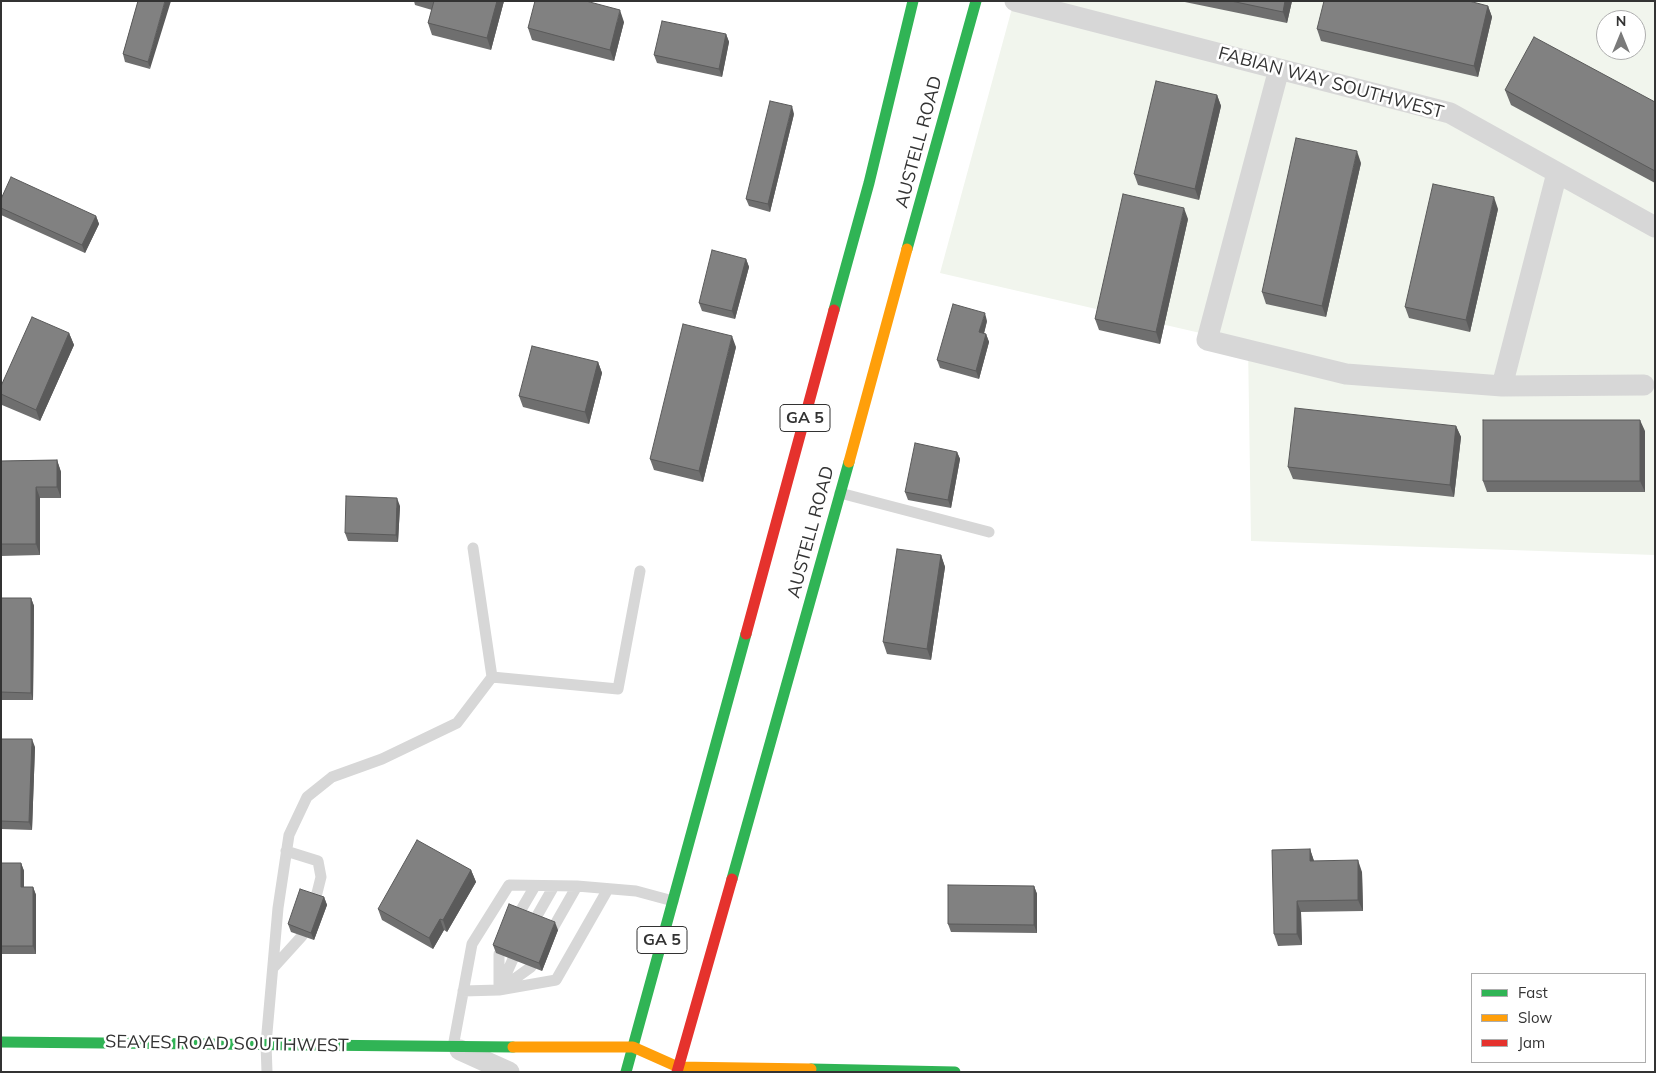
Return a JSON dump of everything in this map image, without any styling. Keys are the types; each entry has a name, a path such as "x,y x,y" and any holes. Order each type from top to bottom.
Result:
{"main road":[{"name":"AUSTELL ROAD","path":"626,1072 866,192 913,1"},
{"name":"AUSTELL ROAD","path":"677,1070 840,494 976,1"},
{"name":"SEAYES ROAD SOUTHWEST","path":"1,1042 633,1046 677,1070 955,1072"}],"street":[{"name":"FABIAN WAY SOUTHWEST","path":"1015,1 1450,113 1655,227"},
{"path":"1278,69 1207,340 1346,374 1502,386 1644,385"},
{"path":"1502,386 1557,173"},
{"name":"SEAYES ROAD SOUTHWEST","path":"453,1046 509,1072"}],"lane":[{"path":"840,494 988,532"},
{"path":"267,1072 266,1044 278,908 288,835 308,797 332,777 382,759 457,724 492,677 473,548"},
{"path":"492,677 618,689 640,571"},
{"path":"286,852 318,860 321,877 315,901"},
{"path":"453,1046 472,944 509,886 577,886 636,891 673,901"},
{"path":"518,914 535,886"},
{"path":"534,921 554,886"},
{"path":"553,928 577,886"},
{"path":"463,991 499,990 556,980 608,889"},
{"path":"273,968 302,936"},
{"path":"499,954 499,990"},
{"path":"499,990 513,959"},
{"path":"499,990 531,967"}],"shaded area":[{"path":"1014,1 1655,1 1655,555 1251,541 1248,344 940,273"}],"building":[{"path":"138,1 165,1 148,62 123,54"},
{"path":"434,1 497,1 487,38 428,23"},
{"path":"535,1 586,1 620,10 610,50 528,28"},
{"path":"1231,1 1285,1 1283,12"},
{"path":"1324,1 1469,1 1488,6 1474,66 1317,29"},
{"path":"662,21 726,34 719,69 654,55"},
{"path":"1534,37 1655,102 1655,171 1505,90"},
{"path":"1156,81 1217,95 1195,189 1134,174"},
{"path":"770,101 792,106 768,204 746,199"},
{"path":"1296,138 1357,151 1322,306 1262,292"},
{"path":"11,177 96,216 82,245 1,208 1,199"},
{"path":"1433,184 1494,197 1466,320 1405,307"},
{"path":"1123,194 1184,208 1156,332 1095,319"},
{"path":"712,250 746,259 732,311 699,303"},
{"path":"953,304 985,313 979,332 986,334 976,371 937,360"},
{"path":"32,317 69,333 36,410 1,394 1,386"},
{"path":"683,324 732,336 699,471 650,459"},
{"path":"532,346 598,362 585,412 519,396"},
{"path":"1295,408 1456,426 1450,485 1288,467"},
{"path":"1483,420 1640,420 1640,481 1483,481"},
{"path":"915,443 957,452 948,500 905,492"},
{"path":"57,460 57,487 36,487 36,544 1,544 1,461"},
{"path":"346,496 397,498 396,535 345,533"},
{"path":"897,549 941,555 927,649 883,642"},
{"path":"1,598 31,598 31,693 1,692"},
{"path":"1,739 32,739 29,822 1,821"},
{"path":"417,840 471,870 443,920 440,919 429,938 378,909"},
{"path":"1310,849 1310,861 1358,860 1358,900 1297,901 1297,934 1274,934 1272,850"},
{"path":"1,863 21,863 21,887 33,887 33,946 1,946"},
{"path":"948,885 1034,886 1034,925 948,924"},
{"path":"300,889 324,897 311,933 288,924"},
{"path":"509,904 555,922 539,963 493,945"}],"traffic: fast":[{"path":"834,310 869,183 913,1"},
{"path":"907,249 976,1"},
{"path":"732,879 849,462"},
{"path":"626,1072 746,634"},
{"path":"1,1042 513,1047"},
{"path":"811,1069 955,1072"}],"traffic: slow":[{"path":"849,462 907,249"},
{"path":"513,1047 633,1047 678,1067 811,1069"}],"traffic: jam":[{"path":"746,634 834,310"},
{"path":"677,1072 732,879"}]}
